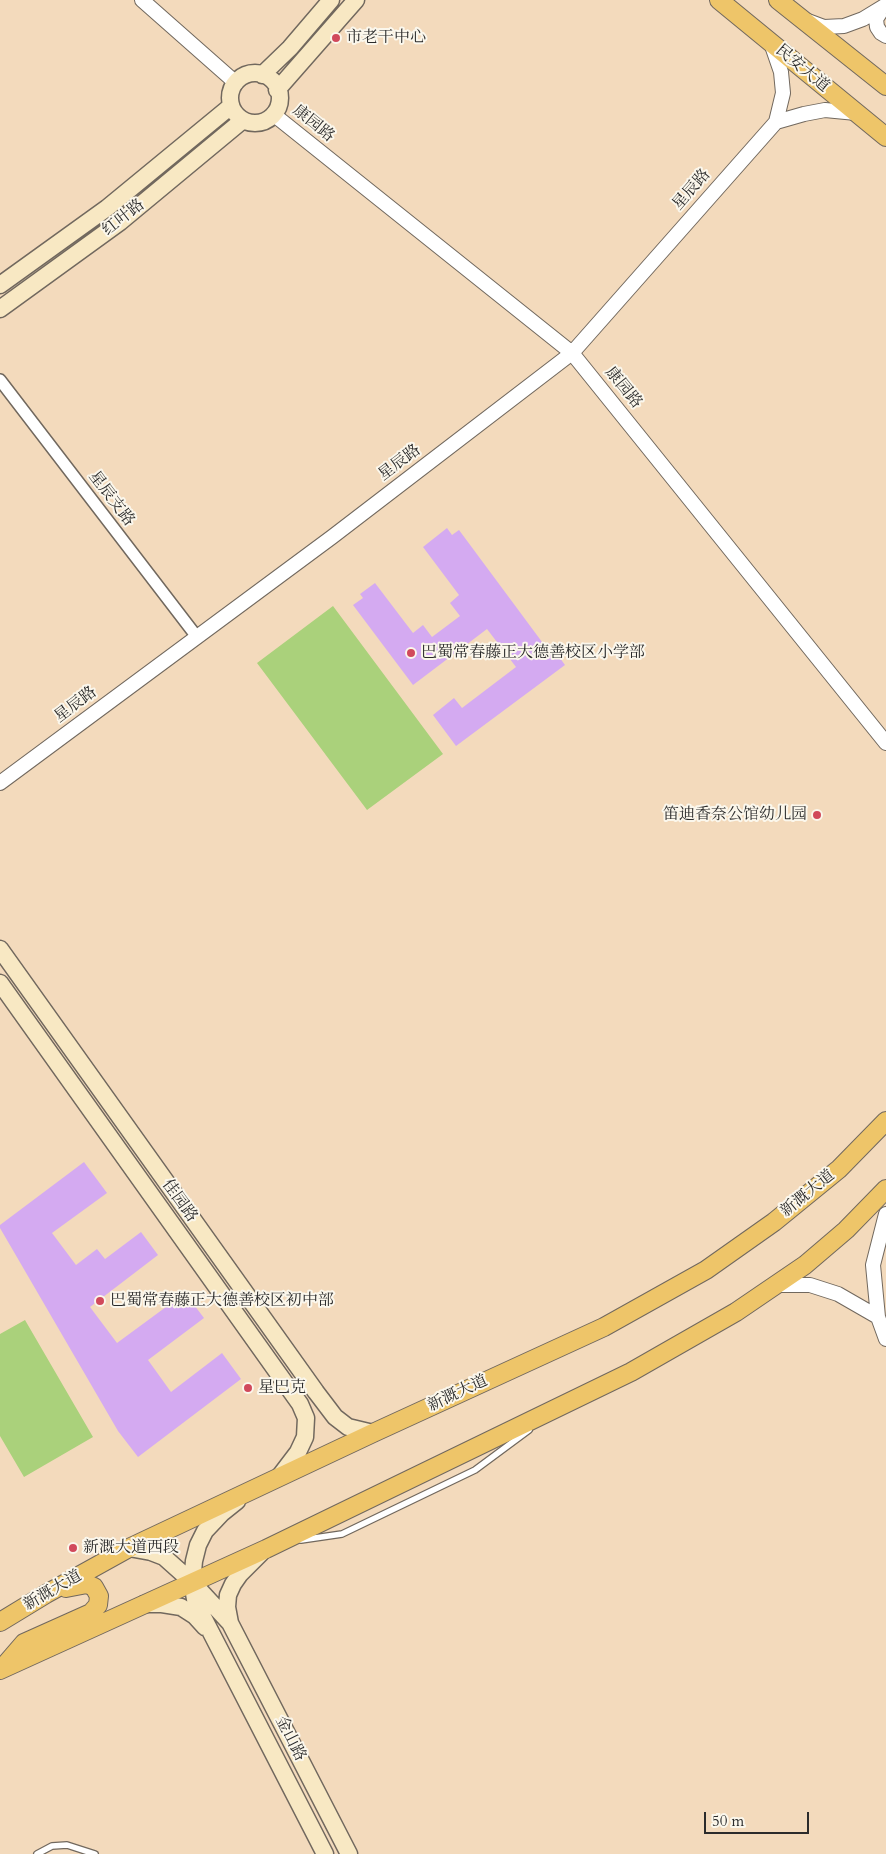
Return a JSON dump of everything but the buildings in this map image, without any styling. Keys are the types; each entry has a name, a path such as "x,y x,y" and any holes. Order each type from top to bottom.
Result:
{"main road":[{"path":"262,75 290,48 331,0"},
{"path":"278,90 356,0"},
{"name":"民安大道","path":"720,0 886,137"},
{"path":"778,0 886,86"},
{"path":"254,73 262,75 269,78 278,90 279,100 273,114 267,120 251,123 236,116 231,106 230,92 236,82 246,75 254,73"},
{"name":"红叶路","path":"0,285 107,208 231,106"},
{"name":"红叶路","path":"1,309 120,222 243,120"},
{"name":"佳园路","path":"0,950 335,1417 348,1427 373,1433"},
{"name":"佳园路","path":"0,983 300,1404 306,1418 305,1437 298,1452 279,1477"},
{"name":"新溉大道","path":"0,1622 129,1548 604,1327 706,1270 774,1222 839,1169 886,1120"},
{"path":"1,1670 272,1546 631,1372 736,1312 805,1265 846,1230 886,1188"},
{"path":"192,1582 198,1545 205,1531 222,1513 250,1491"},
{"path":"230,1624 227,1607 228,1595 232,1584 250,1563 272,1546"},
{"path":"129,1548 151,1552 164,1557 192,1582 230,1624"},
{"name":"金山路","path":"192,1582 195,1599 324,1854"},
{"path":"1,1670 24,1643 91,1613 98,1605 98,1596 94,1587 87,1584 78,1584 46,1594"},
{"path":"144,1604 181,1607 195,1616 212,1634"},
{"name":"金山路","path":"230,1624 350,1854"}],"street":[{"path":"142,0 236,82"},
{"path":"801,19 824,26 844,26 863,20 885,6"},
{"path":"885,6 876,19 877,27 886,36"},
{"path":"771,43 781,72 783,93 776,122 825,110 856,113"},
{"name":"康园路","path":"273,114 572,353 886,743"},
{"name":"星辰路","path":"0,783 332,537 572,353 776,122"},
{"name":"星辰支路","path":"0,380 197,637"},
{"path":"886,1214 873,1265 878,1317 886,1339"},
{"path":"776,1285 810,1285 838,1294 878,1317"}],"lane":[{"path":"37,1854 52,1846 66,1845 95,1854"}],"green space":[{"path":"333,606 443,754 367,810 257,663"},
{"path":"25,1320 93,1437 24,1477 0,1436 0,1334"}],"place":[{"name":"市老干中心","path":"336,38"},
{"name":"巴蜀常春藤正大德善校区小学部","path":"411,653"},
{"name":"笛迪香奈公馆幼儿园","path":"817,815"},
{"name":"巴蜀常春藤正大德善校区初中部","path":"100,1301"},
{"name":"星巴克","path":"248,1388"},
{"name":"新溉大道西段","path":"73,1548"}]}
